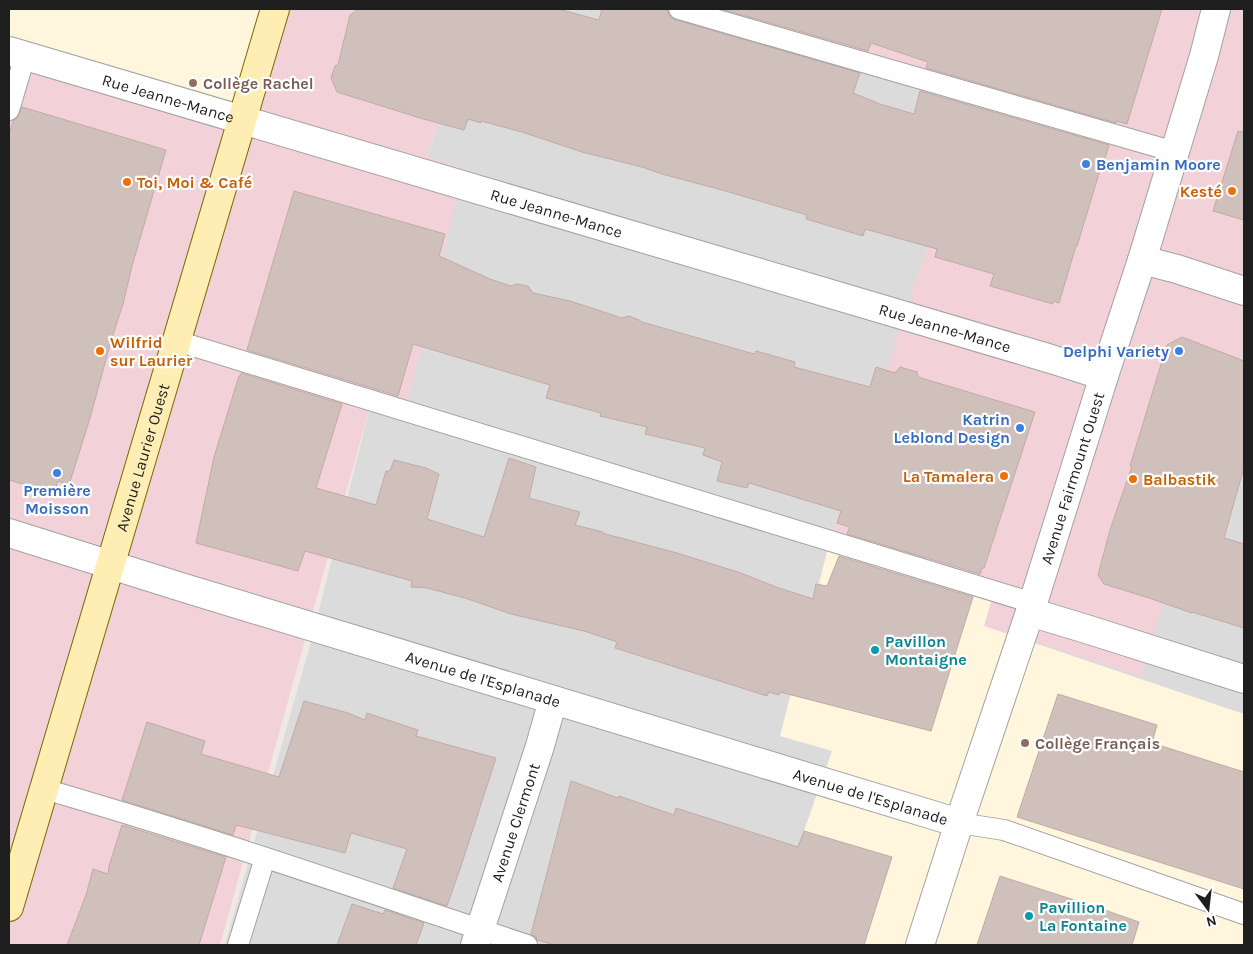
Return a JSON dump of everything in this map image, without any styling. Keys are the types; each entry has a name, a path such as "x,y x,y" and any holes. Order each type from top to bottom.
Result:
{"street":[{"name":"Avenue Laurier Ouest","path":"9,907 275,9"},
{"name":"Avenue Fairmount Ouest","path":"920,945 1031,608 1142,260 1204,56 1216,9"},
{"name":"Rue Jeanne-Mance","path":"17,54 1104,376"},
{"path":"1142,260 1177,269 1244,291"},
{"name":"Avenue de l'Esplanade","path":"9,533 959,823"},
{"path":"1031,608 1083,628 1244,679"},
{"name":"Avenue Clermont","path":"478,938 553,700"}],"lane":[{"path":"679,9 1175,152"},
{"path":"9,110 17,54"},
{"path":"177,342 1031,608"},
{"path":"44,789 265,858 478,938 527,945"},
{"path":"959,823 1004,830 1244,914"},
{"path":"238,945 265,858"}],"shaded area":[{"name":"Collège Rachel","path":"9,9 275,9 243,116 9,45"},
{"path":"275,9 477,9 427,156 464,170 405,411 372,399 220,945 9,945 9,120 25,56"},
{"path":"477,9 650,9 1121,143 1244,283 1244,945 225,945 311,642 372,399 464,170 427,157"},
{"path":"650,9 1244,9 1244,283 1154,248 1244,293 1244,343 1141,676 984,626 994,592 830,540 976,101"},
{"name":"Collège Français","path":"830,540 994,592 984,626 1244,714 1244,945 796,945 764,936 796,854 832,751 780,736"}],"building":[{"path":"359,9 558,9 599,20 602,9 667,9 670,17 676,20 860,73 853,93 880,104 914,114 920,91 1109,145 1059,303 1053,301 1053,304 990,286 994,274 935,257 937,249 865,229 863,236 806,219 807,215 642,167 582,152 522,132 481,121 481,123 468,119 464,130 337,92 331,78 335,66 338,65 350,15"},
{"path":"721,9 1162,9 1127,124 1116,121 1116,123 926,68 928,62 871,43 868,51"},
{"path":"22,107 166,150 90,418 69,485 58,481 54,493 9,480 9,135 13,121 17,118"},
{"path":"1238,131 1244,132 1244,220 1213,211"},
{"path":"294,191 445,234 439,256 490,279 511,286 517,284 528,286 533,293 570,301 622,318 629,316 642,322 754,354 756,351 795,362 794,367 870,387 876,367 895,373 900,367 917,372 918,377 1035,412 984,568 982,568 980,574 847,534 850,527 837,523 841,511 749,483 747,488 717,481 722,462 703,455 705,448 645,434 647,427 600,416 601,413 546,398 550,385 413,344 398,396 247,350"},
{"path":"1182,337 1244,361 1244,467 1224,538 1244,544 1244,628 1104,584 1098,575 1167,345"},
{"path":"241,373 342,404 316,488 376,505 386,471 390,471 394,460 426,468 439,474 427,519 484,537 509,458 536,467 529,498 580,512 575,525 677,553 741,573 813,599 816,584 827,586 839,556 973,597 931,731 780,692 779,695 769,692 767,696 615,648 617,642 584,631 511,614 465,598 427,588 411,587 412,581 305,551 298,571 196,543 214,457"},
{"path":"1058,694 1157,725 1152,743 1244,772 1244,889 1017,817"},
{"path":"304,701 348,713 365,720 367,713 418,730 416,736 496,758 447,906 393,888 407,849 351,833 345,853 236,825 233,835 122,800 147,722 205,741 201,754 279,777"},
{"path":"571,781 674,815 676,808 798,847 804,831 892,857 864,945 555,945 537,940 531,934"},
{"path":"122,825 226,857 199,945 67,945 86,895 93,869 108,874"},
{"name":"Pavillion La Fontaine","path":"1000,876 1139,922 1132,945 977,945"},
{"path":"352,904 383,914 385,910 424,923 416,945 337,945"}],"place":[{"name":"Collège Rachel","path":"193,83"},
{"name":"Benjamin Moore","path":"1086,164"},
{"name":"Toi, Moi & Café","path":"127,182"},
{"name":"Kesté","path":"1232,191"},
{"name":"Wilfrid sur Laurier","path":"100,351"},
{"name":"Delphi Variety","path":"1179,351"},
{"name":"Katrin Leblond Design","path":"1020,428"},
{"name":"Première Moisson","path":"57,473"},
{"name":"La Tamalera","path":"1004,476"},
{"name":"Balbastik","path":"1133,479"},
{"name":"Pavillon Montaigne","path":"875,650"},
{"name":"Collège Français","path":"1025,743"},
{"name":"Pavillion La Fontaine","path":"1029,916"}]}
